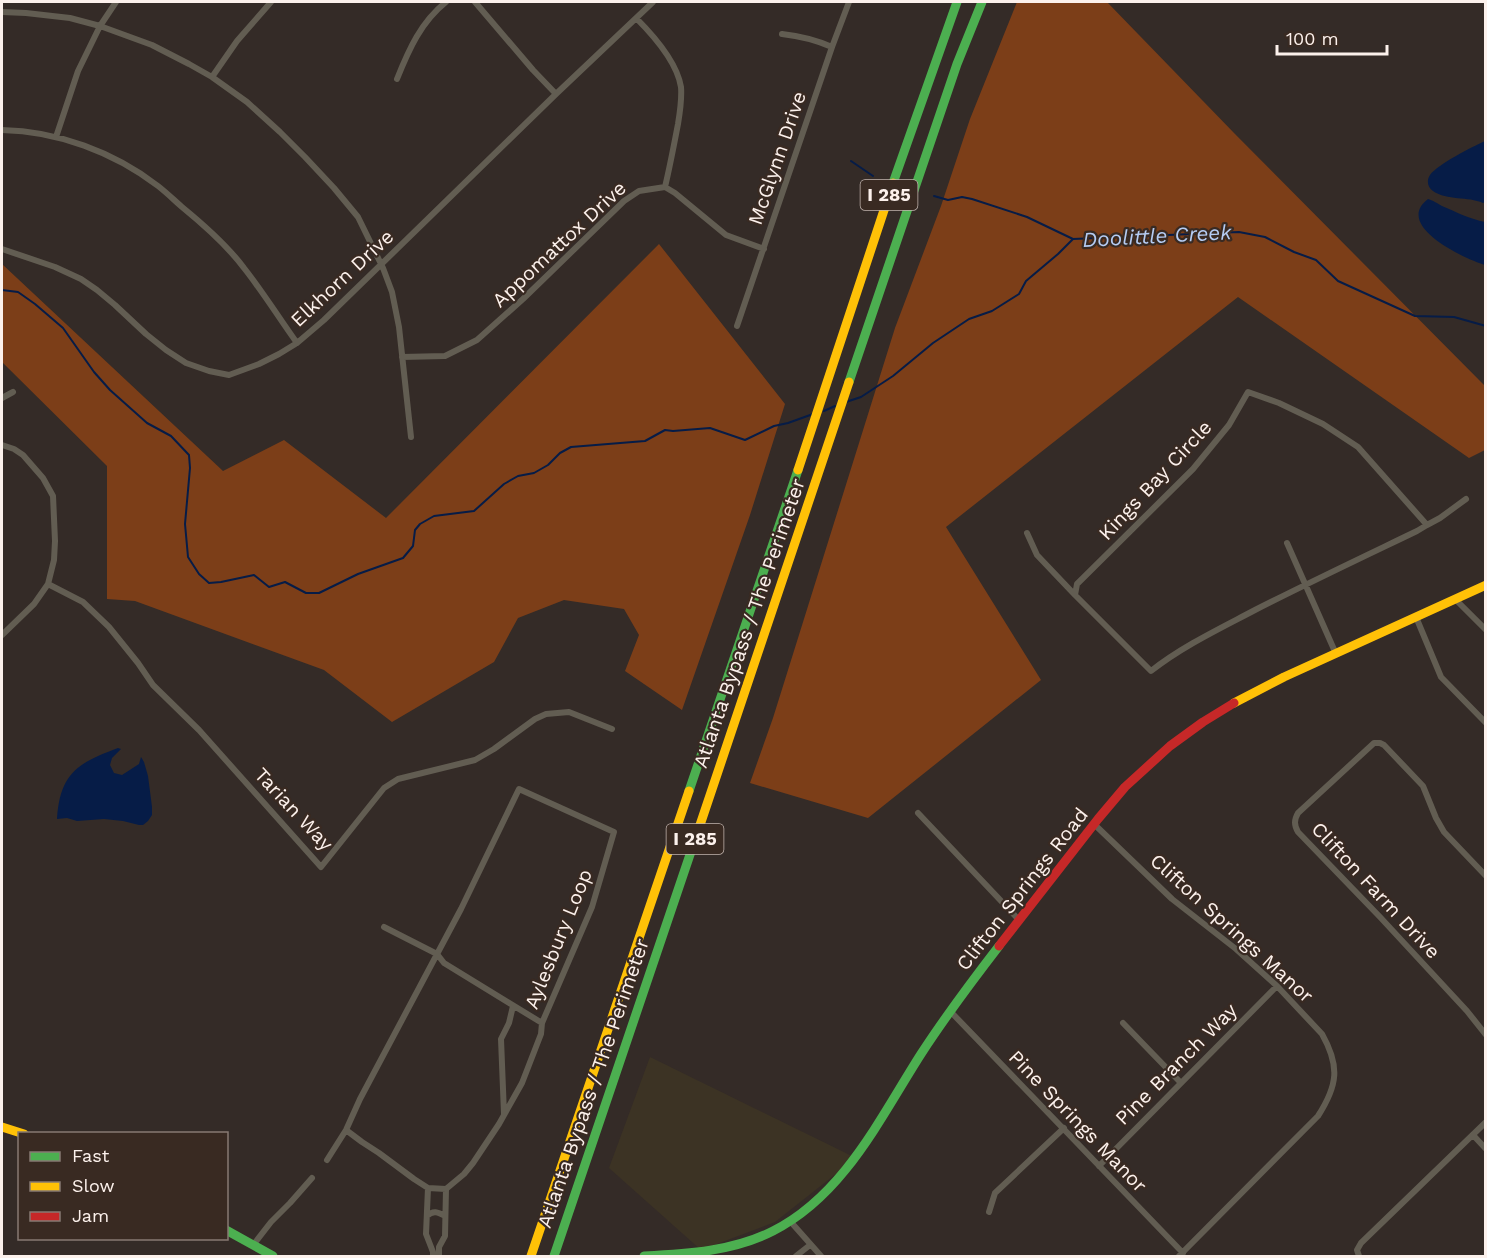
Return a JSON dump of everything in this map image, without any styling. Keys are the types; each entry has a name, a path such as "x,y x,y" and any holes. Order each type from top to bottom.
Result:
{"main road":[{"name":"Atlanta Bypass / The Perimeter","path":"531,1257 897,171 957,2"},
{"name":"Atlanta Bypass / The Perimeter","path":"554,1257 957,64 982,2"},
{"name":"Clifton Springs Road","path":"644,1257 682,1256 741,1243 767,1234 790,1221 819,1198 843,1174 862,1149 907,1075 950,1011 1019,920 1124,788 1165,751 1208,719 1257,691 1485,585"},
{"path":"2,1127 18,1132"},
{"path":"228,1231 273,1257"}],"street":[{"path":"56,137 78,71 100,26 116,2"},
{"path":"212,77 237,41 271,2"},
{"path":"397,79 420,29 446,2"},
{"path":"475,2 556,94"},
{"name":"Elkhorn Drive","path":"2,249 55,267 81,279 106,297 166,350 186,363 229,375 259,364 297,343 324,320 653,2"},
{"name":"McGlynn Drive","path":"737,326 849,2"},
{"path":"2,12 70,18 100,26 152,45 189,64 247,102 280,132 334,188 358,216 382,265 392,292 397,315 411,437"},
{"path":"636,18 650,32 669,59 681,87 680,113 665,187 726,235 764,249"},
{"path":"782,34 801,36 832,47"},
{"path":"2,130 17,130 56,137 92,149 160,187 203,224 243,266 297,343"},
{"name":"Appomattox Drive","path":"402,357 445,356 477,340 523,299 624,201 639,191 665,187"},
{"path":"2,398 13,392"},
{"name":"Kings Bay Circle","path":"1075,595 1077,585 1193,469 1229,425 1248,392 1279,403 1323,424 1358,447 1427,525"},
{"path":"2,445 23,455 43,478 53,496 55,541 54,560 48,584 34,604 2,635"},
{"path":"1027,533 1036,555 1151,671 1164,660 1199,639 1440,519 1466,499"},
{"path":"1287,543 1336,654"},
{"name":"Tarian Way","path":"48,584 83,602 109,627 153,685 199,730 321,867 384,788 398,780 476,760 535,719 546,714 569,712 612,729"},
{"path":"1455,599 1485,630"},
{"path":"1416,617 1441,677 1485,723"},
{"name":"Clifton Farm Drive","path":"1485,876 1444,832 1423,786 1380,743 1374,743 1296,817 1298,832 1467,1011 1485,1035"},
{"name":"Aylesbury Loop","path":"327,1160 346,1130 360,1099 461,909 519,789 614,832 592,907 542,1023 541,1034 522,1083 504,1116 473,1163 446,1189"},
{"path":"918,813 1019,920"},
{"name":"Clifton Springs Manor","path":"1094,824 1172,899 1236,949 1277,986 1322,1034 1334,1064 1333,1089 1318,1116 1181,1255"},
{"path":"384,927 437,954 444,963 542,1023"},
{"name":"Pine Branch Way","path":"1099,1166 1277,986"},
{"path":"504,1116 501,1039 509,1023 513,1006"},
{"name":"Pine Springs Manor","path":"950,1011 1064,1128 1181,1255"},
{"path":"1123,1023 1181,1083"},
{"path":"1359,1257 1357,1250 1361,1243 1485,1122"},
{"path":"989,1212 995,1193 1064,1128"},
{"path":"346,1130 428,1188 446,1189 445,1236 439,1247 439,1257"},
{"path":"1473,1135 1485,1149"},
{"path":"254,1244 312,1178"},
{"path":"428,1188 426,1234 434,1257"},
{"path":"426,1216 435,1212 445,1216"},
{"path":"790,1221 821,1257"},
{"path":"796,1257 810,1245"}],"shaded area":[{"path":"1017,2 1107,2 1485,386 1485,450 1469,458 1238,297 946,527 1041,680 868,818 750,783 773,718 895,328 941,206 970,119"},
{"path":"659,244 785,404 750,515 682,710 625,671 639,635 624,609 564,600 518,618 494,662 392,722 324,670 135,601 107,599 107,466 2,362 2,264 223,471 284,440 386,518"},
{"path":"650,1057 856,1158 775,1222 701,1250 609,1168"}],"water":[{"path":"1485,141 1485,202 1445,196 1431,190 1428,180 1434,171"},
{"path":"1428,199 1485,222 1485,265 1449,249 1425,230 1419,220 1420,209"},
{"path":"118,748 121,749 112,758 110,765 114,773 122,775 139,764 141,757 144,762 152,807 152,815 148,821 139,825 104,819 77,821 67,818 57,819 62,791 67,780 82,765"}],"waterway":[{"path":"851,161 873,176"},
{"path":"934,196 948,200 962,197 972,199 1027,217 1073,239"},
{"name":"Doolittle Creek","path":"846,402 861,397 893,376 933,343 969,319 992,311 1019,294 1026,281 1073,239 1239,232 1265,237 1316,260 1338,281 1415,316 1454,317 1486,326"},
{"name":"Doolittle Creek","path":"2,290 18,292 63,328 94,372 110,390 147,423 171,436 189,455 185,524 188,557 199,574 209,583 254,575 269,587 285,582 306,593 319,593 358,574 403,558 413,546 415,530 420,524 434,516 474,511 504,484 518,476 534,473 571,447 645,441 665,430 710,428 745,440 774,426 813,414"},
{"name":"Doolittle Creek","path":"824,411 835,406"}],"traffic: fast":[{"path":"893,183 957,2"},
{"path":"849,382 957,64 982,2"},
{"path":"689,791 798,470"},
{"path":"554,1256 699,828"},
{"path":"644,1256 727,1247 758,1238 798,1216 820,1197 858,1153 930,1040 999,946"},
{"path":"228,1231 273,1256"}],"traffic: slow":[{"path":"798,470 893,183"},
{"path":"699,828 849,382"},
{"path":"1234,703 1284,677 1486,585"},
{"path":"531,1256 689,791"},
{"path":"2,1127 18,1132"}],"traffic: jam":[{"path":"999,946 1125,787 1170,746 1234,703"}]}
